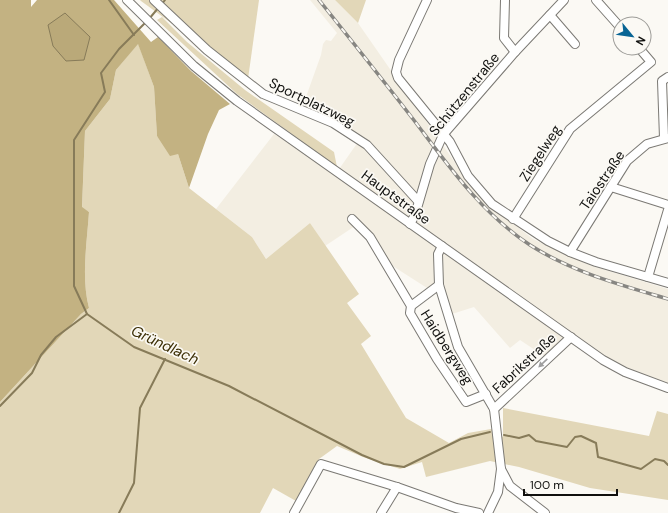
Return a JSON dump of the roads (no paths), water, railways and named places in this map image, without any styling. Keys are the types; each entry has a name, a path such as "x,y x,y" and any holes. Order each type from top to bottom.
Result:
{"street":[{"name":"Hauptstraße","path":"127,0 157,32 194,66 237,101 603,360 625,372 668,388"},
{"name":"Sportplatzweg","path":"154,0 207,50 263,94 333,123 367,145 418,202"},
{"path":"427,0 399,60 396,72 402,84 450,142 468,176 492,204 548,241 570,252 668,283"},
{"path":"505,0 504,38 515,52"},
{"name":"Schützenstraße","path":"410,224 415,215 430,164 443,135 515,52 564,0"},
{"path":"596,0 612,18"},
{"path":"550,15 575,44"},
{"name":"Ziegelweg","path":"513,219 570,129 651,62 646,56"},
{"path":"666,138 662,81 668,77"},
{"name":"Taiostraße","path":"570,252 633,155 647,144 666,138"},
{"path":"611,187 668,205"},
{"path":"648,277 668,210"},
{"name":"Haidbergweg","path":"352,219 370,237 411,306 410,313 437,359 466,402 486,394"},
{"path":"442,246 438,254 439,285 458,347 494,409 501,470 498,492 488,513"},
{"name":"Haidbergweg","path":"411,306 439,285"},
{"name":"Fabrikstraße","path":"494,409 571,337"},
{"path":"294,513 321,464 397,487 456,508 480,513"},
{"path":"501,470 510,486 545,513"},
{"path":"498,492 510,486"},
{"path":"381,513 397,487"}],"waterway":[{"path":"109,0 134,35"},
{"name":"Gründlach","path":"162,4 165,0"},
{"name":"Gründlach","path":"149,19 159,7"},
{"name":"Gründlach","path":"146,22 119,49 101,73 105,92 74,140 74,286 87,314 134,347 229,386 362,455 384,464 404,467 461,439 490,432"},
{"path":"0,406 32,373 41,355 56,337 87,314"},
{"path":"119,513 134,483 140,408 165,359"},
{"name":"Gründlach","path":"504,435 519,438 529,435 536,441 567,447 575,437 581,436 596,443 598,457 641,469 655,459 664,461 668,465"}],"railway":[{"path":"319,0 390,89 452,171 481,203 512,232 530,245 563,263 597,277 668,299"}]}
